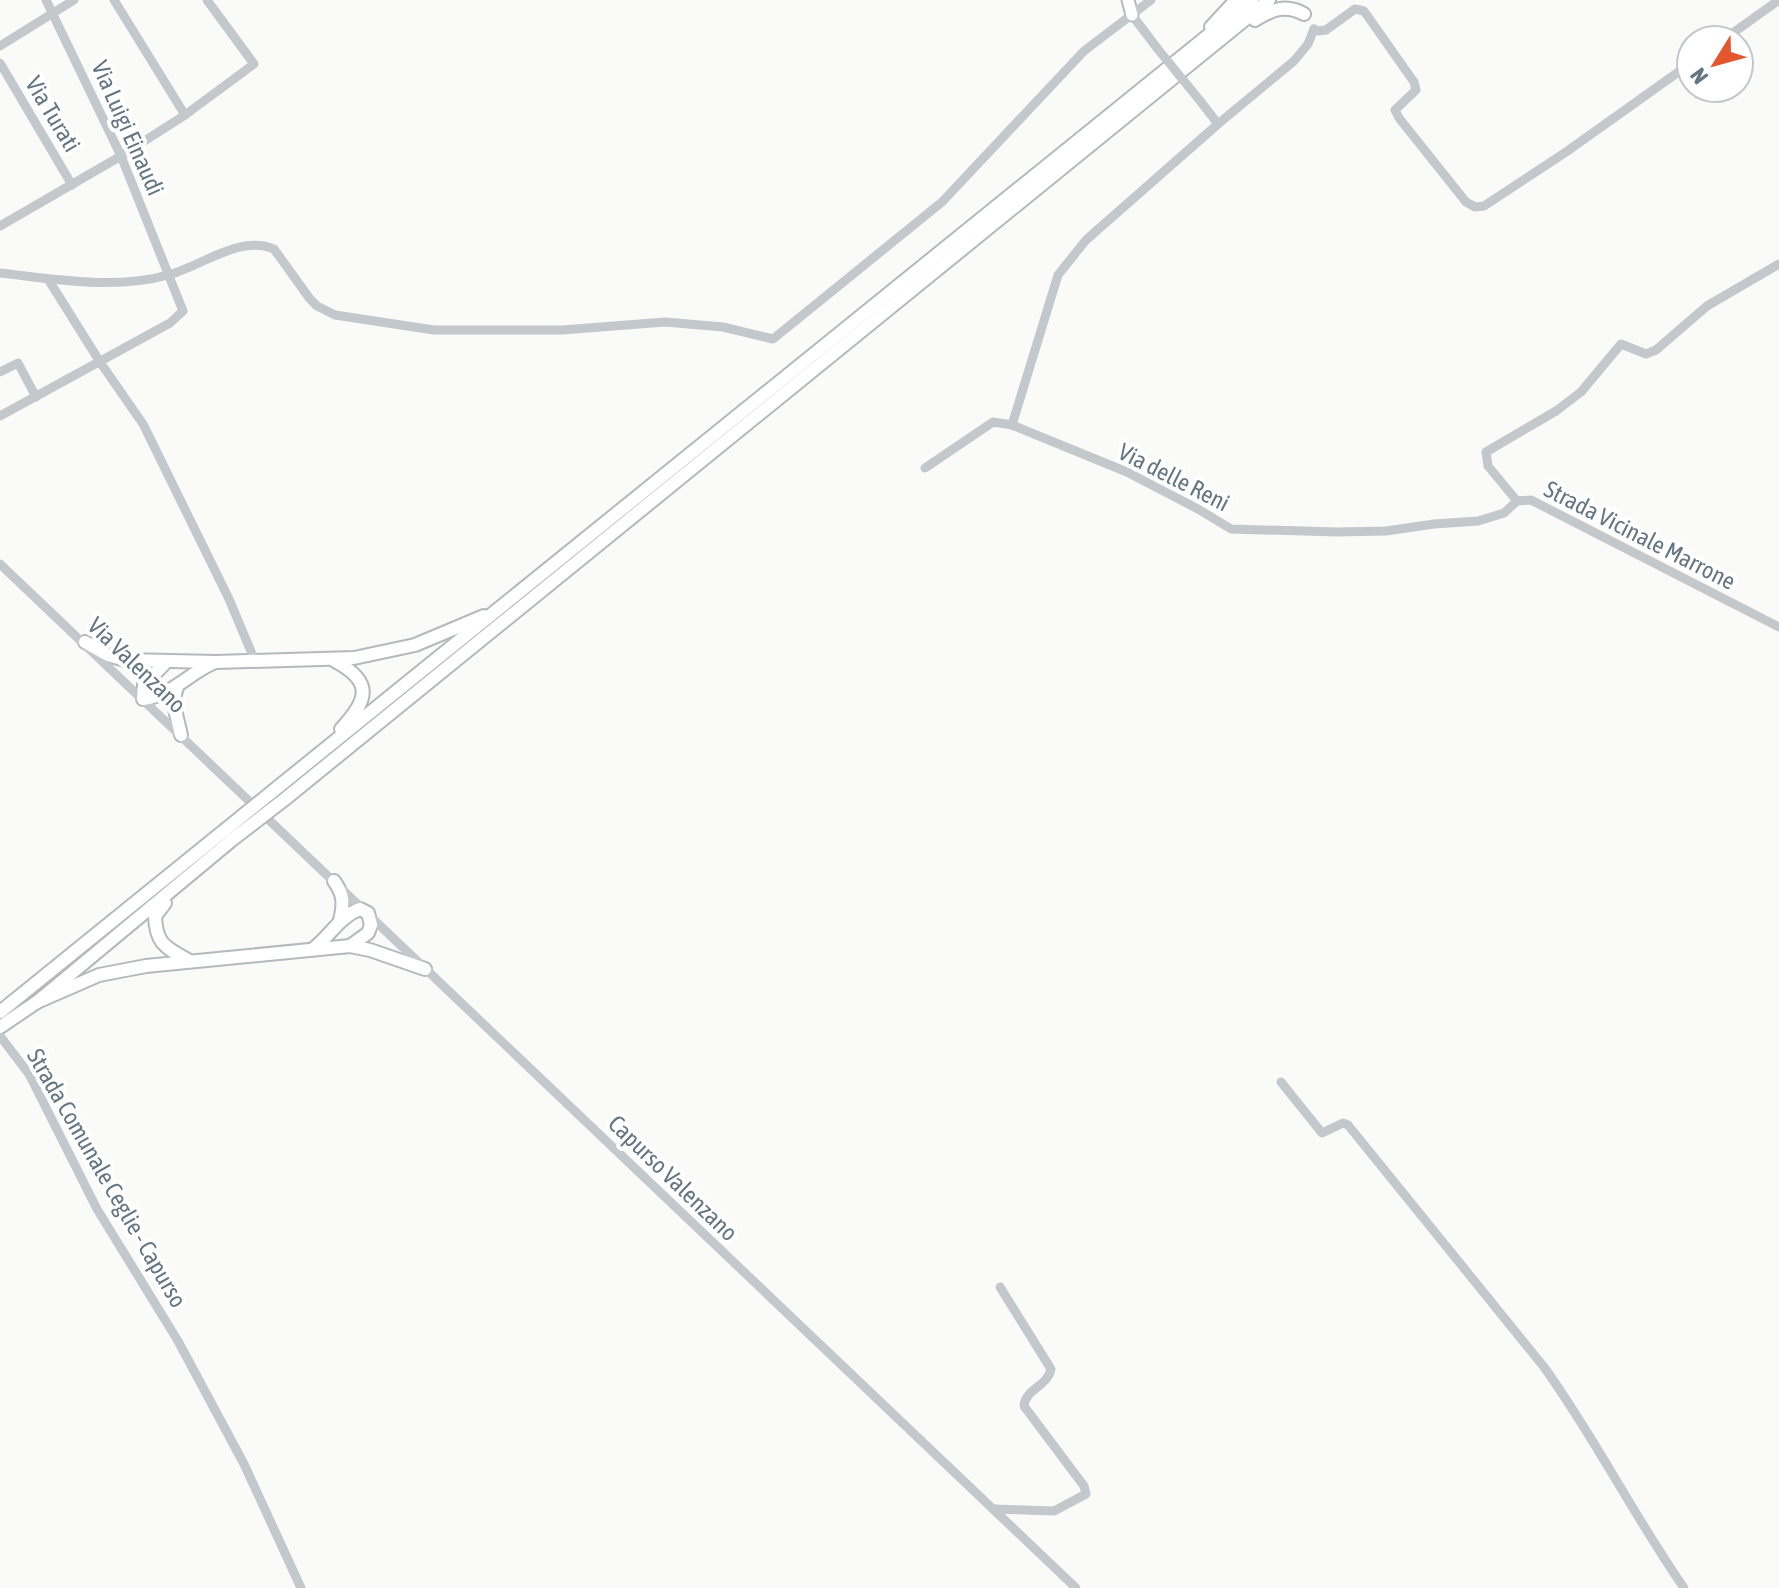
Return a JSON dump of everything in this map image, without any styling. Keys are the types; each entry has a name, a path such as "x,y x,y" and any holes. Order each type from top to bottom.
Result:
{"highway":[{"path":"1201,41 1236,0"},
{"path":"1,1024 229,835 278,787 1252,0"},
{"path":"188,960 163,946 155,932 155,916 164,904 214,860 229,835 285,799 1269,0"},
{"path":"1302,0 1304,14"},
{"path":"1225,36 1235,35 1257,18 1278,8 1304,14"},
{"path":"85,642 108,655 125,660 216,662 332,659 376,655 415,645 498,610"},
{"path":"302,768 362,703 364,691 360,680 351,669 332,659"},
{"path":"167,661 144,685 143,699 177,687 187,676 216,662"},
{"path":"177,687 173,701 181,735"},
{"path":"37,1002 222,849"},
{"path":"310,951 334,931 340,920 343,892 334,881"},
{"path":"340,920 360,909 368,913 371,925 368,933 350,946"},
{"path":"1,1024 37,1002 99,975 188,960 350,946 425,969"}],"main road":[{"path":"1128,0 1132,15"}],"street":[{"name":"Via Luigi Einaudi","path":"46,0 121,156 182,304 183,314 100,362"},
{"path":"0,46 74,0"},
{"path":"114,0 185,115"},
{"path":"0,226 121,156 185,115 254,64 207,0"},
{"path":"0,273 102,282 169,275 238,249 265,245 274,249 317,306 335,315 434,330 562,330 665,322 723,327 773,339 942,202 1084,51 1151,0"},
{"path":"1745,24 1779,0"},
{"path":"1304,14 1318,31 1326,30 1355,9 1364,11 1414,82 1416,90 1395,110 1399,118 1466,202 1475,207 1484,206 1557,158 1675,74"},
{"path":"1132,15 1218,124"},
{"path":"925,468 993,422 1012,425 1058,275 1086,240 1294,61 1308,44 1314,29"},
{"name":"Via Turati","path":"0,63 72,185"},
{"name":"Strada Vicinale Marrone","path":"1779,264 1707,306 1656,350 1646,354 1621,344 1581,392 1556,411 1486,452 1488,466 1517,501 1531,500 1779,627"},
{"path":"48,279 143,424 229,599 255,661"},
{"path":"0,416 100,362"},
{"path":"0,372 18,363 36,397"},
{"name":"Via delle Reni","path":"1012,425 1127,472 1231,529 1386,531 1478,521 1504,513 1517,501"},
{"name":"Via Valenzano","path":"0,564 245,796"},
{"name":"Capurso Valenzano","path":"245,796 1076,1588"},
{"name":"Strada Comunale Ceglie - Capurso","path":"1,1024 97,1209 178,1341 244,1464 301,1588"},
{"path":"1281,1082 1322,1133 1343,1123 1348,1125 1544,1367 1573,1407 1598,1454 1684,1588"},
{"path":"993,1509 1054,1511 1086,1494 1084,1486 1024,1406 1026,1397 1049,1377 1051,1369 1000,1287"}]}
